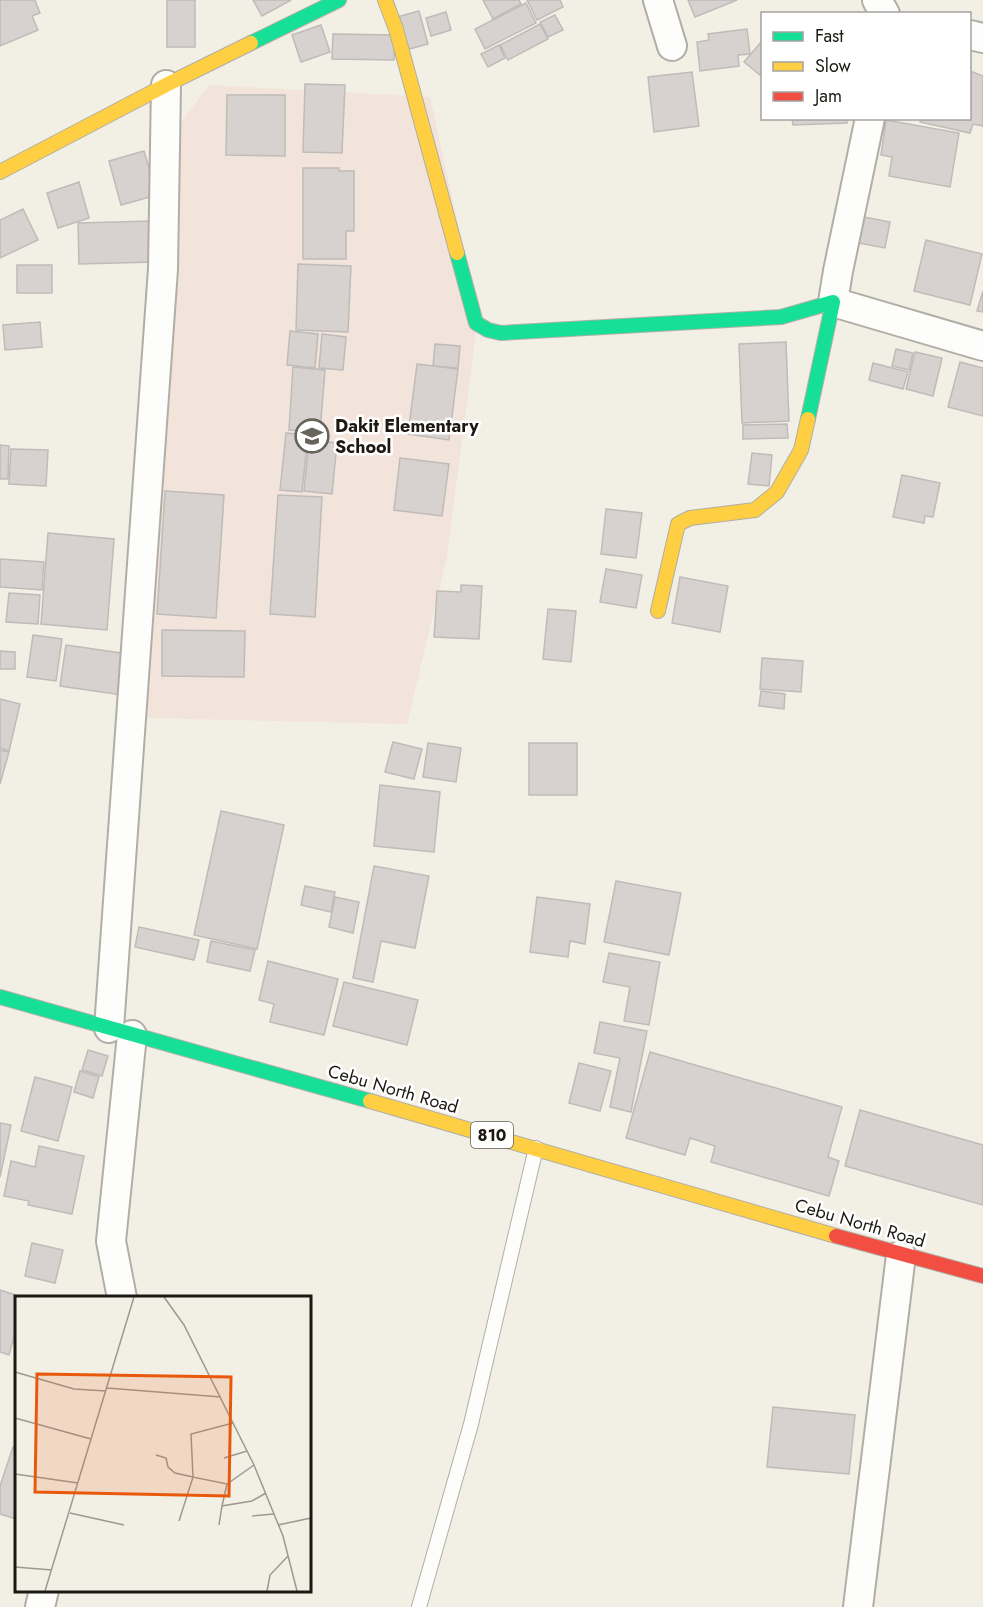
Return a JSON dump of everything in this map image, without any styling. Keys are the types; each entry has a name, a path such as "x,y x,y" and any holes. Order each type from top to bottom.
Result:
{"main road":[{"path":"0,172 166,85 339,0"},
{"path":"386,0 396,29 476,323 488,330 501,333 781,317 833,302 801,450 777,492 755,510 690,518 678,524 658,611"},
{"name":"Cebu North Road","path":"0,997 536,1148 901,1255 983,1276"}],"street":[{"path":"658,0 672,46"},
{"path":"122,1296 111,1241 120,1031 163,269 166,85"},
{"path":"870,120 833,302 983,346"},
{"path":"858,1607 901,1255"},
{"path":"40,1607 44,1592"}],"lane":[{"path":"419,1607 471,1424 536,1148"}],"shaded area":[{"name":"Dakit Elementary School","path":"209,85 430,97 478,316 447,557 407,724 144,718 181,122"}],"building":[{"path":"0,0 35,0 40,13 32,16 38,30 0,46"},
{"path":"167,0 195,0 195,47 167,47"},
{"path":"253,0 291,0 262,16"},
{"path":"483,0 519,0 521,4 493,19"},
{"path":"527,0 560,0 563,7 537,20"},
{"path":"688,0 737,0 695,17"},
{"path":"526,3 536,23 485,49 475,29"},
{"path":"419,11 428,44 406,50 397,17"},
{"path":"446,12 451,30 431,36 426,18"},
{"path":"555,15 563,30 548,37 540,22"},
{"path":"540,24 548,39 508,60 500,45"},
{"path":"321,25 330,52 301,62 292,35"},
{"path":"747,29 750,54 738,55 739,66 700,71 697,42 709,40 708,34"},
{"path":"333,34 395,35 394,60 332,59"},
{"path":"761,42 761,74 744,62"},
{"path":"499,45 505,58 488,67 481,54"},
{"path":"971,71 983,76 983,126 973,124 970,133 920,122 920,120 971,120"},
{"path":"692,72 699,126 654,132 648,77"},
{"path":"305,84 345,85 342,153 303,152"},
{"path":"227,95 285,95 285,156 226,155"},
{"path":"792,120 847,120 847,123 793,125"},
{"path":"886,120 959,133 950,187 889,176 892,157 881,155"},
{"path":"144,151 157,195 121,205 109,161"},
{"path":"303,168 339,168 339,171 354,171 354,231 346,231 346,259 303,259"},
{"path":"79,182 89,218 58,228 47,193"},
{"path":"23,209 38,240 0,258 0,220"},
{"path":"859,216 890,222 885,248 853,242"},
{"path":"153,221 154,262 79,264 78,223"},
{"path":"926,240 982,254 970,305 914,291"},
{"path":"298,264 351,266 348,332 296,330"},
{"path":"17,265 52,265 52,293 17,293"},
{"path":"983,291 983,312 977,311"},
{"path":"40,322 42,347 5,350 3,325"},
{"path":"290,331 318,334 315,368 287,365"},
{"path":"322,334 346,337 343,370 319,368"},
{"path":"786,342 789,421 742,423 739,344"},
{"path":"435,344 460,346 458,368 433,366"},
{"path":"896,349 913,353 909,370 892,366"},
{"path":"915,352 942,358 933,396 906,389"},
{"path":"960,362 983,368 983,416 948,407"},
{"path":"873,363 908,372 903,389 869,380"},
{"path":"417,364 458,369 449,440 408,434"},
{"path":"293,367 325,370 320,432 289,430"},
{"path":"787,424 788,438 743,439 743,425"},
{"path":"286,433 308,435 302,492 280,490"},
{"path":"309,440 337,443 332,494 304,491"},
{"path":"0,445 9,446 8,479 0,479"},
{"path":"11,449 48,450 46,486 9,484"},
{"path":"752,453 772,455 769,486 748,484"},
{"path":"400,458 449,464 442,516 394,510"},
{"path":"902,475 940,483 933,517 925,516 924,523 893,517"},
{"path":"165,491 224,495 216,618 157,614"},
{"path":"278,495 322,497 315,617 270,614"},
{"path":"606,509 642,513 636,558 601,554"},
{"path":"48,533 114,539 107,630 41,624"},
{"path":"0,559 44,562 42,590 0,587"},
{"path":"606,569 642,575 636,608 600,602"},
{"path":"680,577 728,586 720,632 672,623"},
{"path":"461,585 482,586 479,639 434,637 437,591 461,592"},
{"path":"9,593 40,595 38,624 6,622"},
{"path":"548,609 576,611 571,662 543,659"},
{"path":"162,630 245,631 244,677 162,676"},
{"path":"33,635 62,639 56,681 27,677"},
{"path":"66,645 128,654 122,695 60,686"},
{"path":"0,651 15,652 15,669 0,669"},
{"path":"762,658 803,661 801,692 760,689"},
{"path":"761,691 785,694 784,709 759,706"},
{"path":"0,699 20,704 9,751 0,748"},
{"path":"393,742 422,749 414,779 385,772"},
{"path":"428,743 461,748 456,782 423,777"},
{"path":"529,743 577,743 577,795 529,795"},
{"path":"0,750 9,752 0,784"},
{"path":"380,785 440,792 434,852 374,846"},
{"path":"221,811 284,825 257,949 194,935"},
{"path":"374,866 429,876 415,948 381,941 373,982 353,978"},
{"path":"616,881 681,893 669,955 604,942"},
{"path":"305,886 335,892 331,912 301,905"},
{"path":"335,897 359,902 353,933 329,927"},
{"path":"537,897 590,904 585,944 570,941 568,957 530,952"},
{"path":"139,927 199,940 194,960 135,947"},
{"path":"211,941 255,950 250,971 207,962"},
{"path":"609,953 660,962 649,1025 624,1021 630,987 603,982"},
{"path":"268,961 338,979 324,1035 270,1022 274,1004 259,1000"},
{"path":"344,982 418,1000 407,1045 333,1026"},
{"path":"600,1022 647,1031 631,1112 610,1107 620,1058 594,1053"},
{"path":"88,1050 108,1056 102,1076 82,1070"},
{"path":"650,1052 842,1107 828,1157 839,1161 829,1196 711,1162 715,1146 690,1138 685,1155 626,1138"},
{"path":"579,1063 611,1071 600,1111 569,1103"},
{"path":"80,1071 99,1077 93,1098 74,1092"},
{"path":"35,1077 72,1087 58,1141 21,1131"},
{"path":"860,1110 983,1145 983,1205 845,1166"},
{"path":"0,1123 11,1125 0,1177"},
{"path":"39,1146 84,1156 72,1214 28,1205 29,1201 4,1196 11,1161 35,1167"},
{"path":"32,1243 63,1250 55,1283 25,1276"},
{"path":"0,1290 19,1296 15,1296 15,1334 9,1355 0,1352"},
{"path":"773,1407 855,1415 849,1474 767,1467"},
{"path":"13,1447 15,1448 15,1519 0,1514 0,1486"}],"traffic: fast":[{"path":"251,43 339,0"},
{"path":"457,253 476,323 488,330 501,333 781,317 833,302 808,419"},
{"path":"0,997 370,1101"}],"traffic: slow":[{"path":"385,0 396,29 457,253"},
{"path":"0,172 251,43"},
{"path":"658,611 678,524 690,518 755,510 777,492 801,450 808,419"},
{"path":"370,1101 836,1236"}],"traffic: jam":[{"path":"836,1236 983,1276"}],"place":[{"name":"Dakit Elementary School","path":"312,436"}]}
